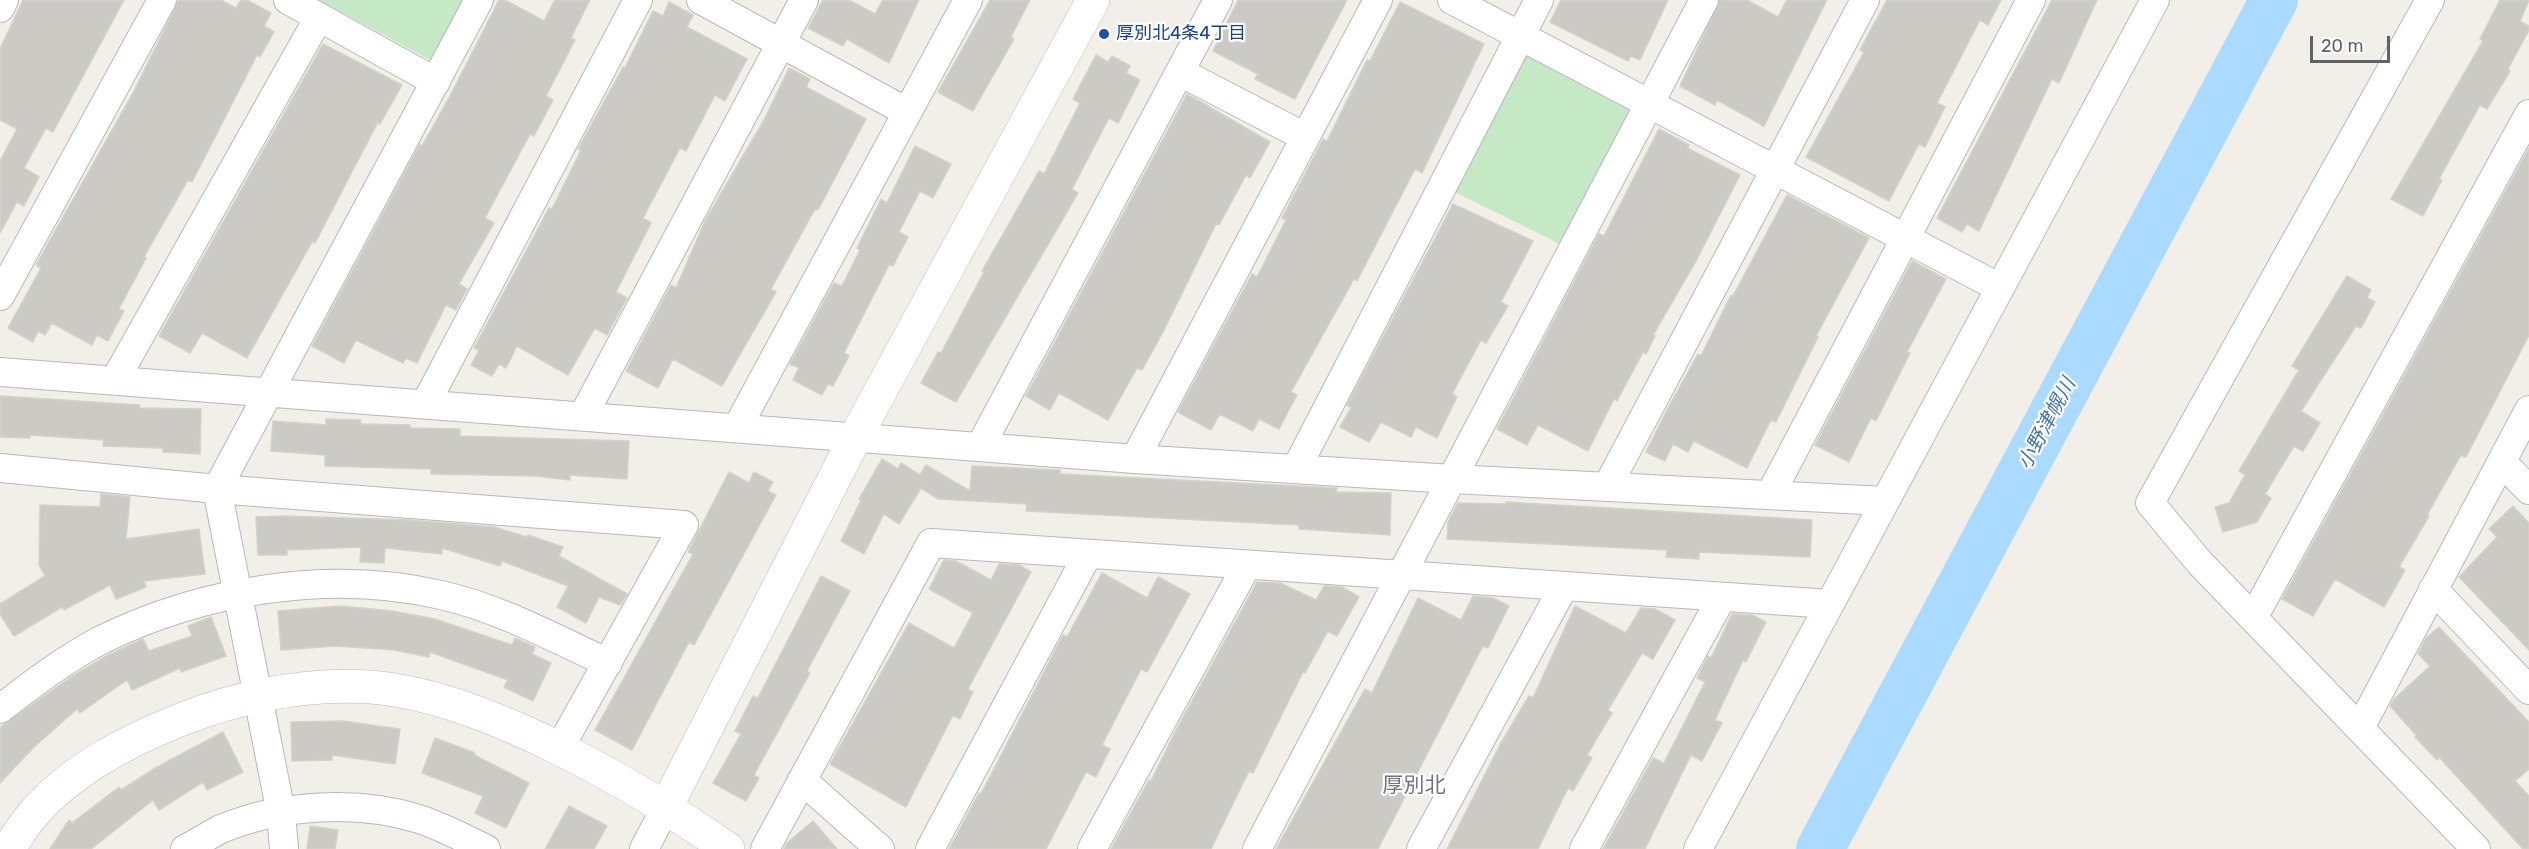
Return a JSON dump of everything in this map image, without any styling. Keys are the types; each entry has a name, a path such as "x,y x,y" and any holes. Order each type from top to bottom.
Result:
{"street":[{"path":"0,8 4,0"},
{"path":"0,296 162,0"},
{"path":"288,0 436,82"},
{"path":"284,849 281,813 217,489 268,390 479,0"},
{"path":"426,403 638,0"},
{"path":"701,0 907,112"},
{"path":"583,416 804,0"},
{"path":"738,426 968,0"},
{"path":"644,849 856,436 1093,0"},
{"path":"980,447 1218,0"},
{"path":"1135,459 1378,0"},
{"path":"1452,0 2000,288"},
{"path":"1296,469 1539,0"},
{"path":"1257,849 1704,0"},
{"path":"1607,487 1865,0"},
{"path":"1770,495 2031,0"},
{"path":"1698,849 2155,0"},
{"path":"2430,0 2150,503 2200,563 2476,849"},
{"path":"114,380 319,17"},
{"path":"1180,72 1305,137"},
{"path":"2253,618 2529,114"},
{"path":"0,372 738,426 1135,459 1452,479 1885,501"},
{"path":"2360,728 2529,410"},
{"path":"2502,462 2529,490"},
{"path":"0,468 217,489 684,525 559,749"},
{"path":"765,849 932,543 1830,604"},
{"path":"930,849 1088,554"},
{"path":"1092,849 1247,565"},
{"path":"0,709 42,677 99,641 175,609 238,595 326,584 381,586 441,595 514,619 608,663"},
{"path":"1421,849 1564,586"},
{"path":"2433,589 2529,690"},
{"path":"1584,849 1722,597"},
{"path":"9,849 36,812 74,777 119,747 204,711 257,694 314,688 371,687 427,698 488,717 559,749 665,809 728,849"},
{"path":"802,780 880,849"},
{"path":"185,849 221,829 281,813 332,808 374,809 419,819 480,848"}],"green space":[{"path":"319,0 465,0 432,61"},
{"path":"1520,36 1650,104 1572,250 1443,186"}],"building":[{"path":"23,0 124,0 53,132 46,128 24,168 39,177 24,206 17,202 0,233 0,161 17,129 0,120 0,49"},
{"path":"179,0 221,0 236,8 241,0 247,0 271,13 264,26 274,32 260,57 257,55 192,182 188,180 144,257 146,258 119,309 124,311 108,341 97,335 92,345 52,323 45,335 38,331 33,342 8,328 41,268 36,265 134,91"},
{"path":"499,0 505,0 544,21 555,0 590,0 571,38 575,40 546,96 553,100 534,136 530,134 485,218 494,223 459,284 467,289 456,310 446,305 417,363 406,358 403,363 356,340 344,363 312,346 420,144 422,146 450,96"},
{"path":"823,0 849,0 875,14 883,0 919,0 889,63 847,39 843,46 808,28"},
{"path":"990,0 1030,0 1011,37 1014,39 973,111 938,92"},
{"path":"1238,0 1347,0 1295,99 1255,79 1258,74 1213,51"},
{"path":"1561,0 1668,0 1640,60 1631,56 1628,61 1550,22"},
{"path":"1720,0 1747,0 1778,17 1787,0 1827,0 1764,126 1717,100 1715,105 1680,86"},
{"path":"1887,0 2001,0 1988,25 1980,20 1937,103 1945,107 1925,147 1919,144 1889,201 1806,157 1864,52 1860,50"},
{"path":"2052,0 2097,0 2059,83 2052,79 1979,231 1967,224 1962,232 1937,218"},
{"path":"2500,0 2529,0 2520,21 2529,26 2529,30 2508,69 2510,71 2487,109 2480,105 2439,179 2442,180 2423,216 2391,199 2483,41 2480,39"},
{"path":"669,2 693,15 687,27 747,59 725,101 715,95 686,151 680,148 643,218 651,223 616,292 627,298 607,335 595,328 568,375 517,346 506,368 499,364 492,376 471,365 479,350 474,348 549,208 552,209 581,150 578,149 623,67 625,68 653,11 663,16"},
{"path":"1400,2 1484,44 1422,173 1415,169 1357,281 1354,279 1291,392 1297,395 1279,429 1259,419 1253,431 1220,414 1211,430 1178,412 1252,274 1257,277 1286,220 1282,218 1323,139 1327,141 1367,60 1370,61"},
{"path":"323,44 402,85 380,124 378,122 315,243 312,242 247,358 202,333 190,353 159,336"},
{"path":"1096,55 1108,62 1112,56 1130,66 1126,73 1140,80 1118,123 1109,118 1072,189 1078,193 956,402 921,383 938,352 941,353 984,272 982,271 1039,171 1044,174 1080,103 1073,99"},
{"path":"789,68 810,79 806,87 866,119 818,210 815,209 771,289 776,292 722,386 673,359 658,388 626,371 671,285 676,288 705,221 764,120"},
{"path":"1187,94 1270,142 1250,178 1246,175 1219,225 1216,224 1163,332 1142,370 1137,368 1108,420 1059,393 1050,410 1026,396"},
{"path":"1659,129 1689,145 1687,148 1740,175 1696,261 1653,335 1655,336 1646,354 1643,352 1617,401 1614,399 1588,451 1538,425 1527,445 1497,429 1599,234 1604,236"},
{"path":"915,146 951,164 933,198 920,191 899,232 908,237 893,266 889,265 844,353 849,356 833,386 828,384 822,395 793,380 799,368 790,364 834,283 842,286 860,250 857,248 881,199 887,203"},
{"path":"2529,148 2529,335 2466,457 2461,455 2399,567 2405,570 2384,607 2335,579 2313,616 2282,599"},
{"path":"1787,195 1869,238 1816,336 1818,337 1776,422 1771,420 1747,468 1694,441 1688,452 1673,444 1665,461 1646,452 1698,354 1701,356 1731,295 1733,296"},
{"path":"1453,204 1533,241 1501,302 1508,306 1486,343 1481,340 1452,394 1457,397 1437,438 1416,427 1411,437 1381,422 1369,442 1340,427 1351,408 1347,405"},
{"path":"1912,261 1946,279 1907,352 1910,353 1876,421 1871,418 1849,462 1815,445"},
{"path":"2347,276 2371,290 2367,298 2375,302 2361,328 2356,326 2301,411 2320,423 2303,451 2294,446 2265,494 2271,498 2257,522 2223,532 2215,507 2229,503 2245,475 2239,471 2299,370 2292,366"},
{"path":"0,396 140,405 139,408 201,409 200,454 163,452 163,448 103,446 104,440 30,435 30,438 0,437"},
{"path":"326,419 361,420 360,424 410,425 410,428 460,429 460,436 629,441 627,479 570,475 570,480 535,476 431,474 431,469 325,466 325,455 271,451 273,421 326,425"},
{"path":"882,459 898,469 901,463 920,475 926,465 970,491 972,466 1060,470 1060,474 1337,488 1336,492 1391,493 1390,535 1299,529 1299,525 1026,511 1027,504 938,499 921,488 899,524 884,514 864,554 841,541 861,500 859,499"},
{"path":"729,472 749,483 754,472 773,482 768,491 776,495 694,645 689,642 632,750 595,730 693,554 688,552"},
{"path":"101,494 130,497 126,539 199,529 205,574 144,581 146,587 116,599 110,585 64,610 62,607 14,636 0,614 0,604 45,576 39,565 40,505 100,507"},
{"path":"1506,502 1812,520 1810,557 1699,552 1699,559 1666,557 1667,550 1447,539 1448,522 1458,503 1506,504"},
{"path":"2513,506 2529,523 2529,650 2459,577 2497,537 2489,529"},
{"path":"256,517 410,520 494,527 563,547 559,556 627,594 620,605 599,597 586,623 557,607 568,586 502,561 500,566 442,548 442,554 385,548 384,563 360,562 361,547 287,550 287,555 258,555"},
{"path":"944,560 956,561 991,580 999,564 1019,565 1031,572 968,689 973,692 960,719 953,715 906,807 830,764 909,623 954,648 973,613 929,589"},
{"path":"1102,573 1147,598 1158,577 1190,594 1147,672 1141,669 1102,745 1110,749 1096,777 1086,772 1046,849 949,849 979,793 981,794 1063,635 1067,637"},
{"path":"821,576 850,591 807,671 810,673 754,775 759,778 746,801 713,783 741,734 735,731 753,696 758,698"},
{"path":"1257,582 1280,583 1316,600 1324,586 1342,587 1359,597 1337,636 1328,631 1305,673 1303,672 1253,773 1249,771 1211,849 1111,849 1149,780 1151,781 1175,732"},
{"path":"1473,596 1493,598 1509,606 1488,648 1483,646 1378,849 1276,849 1365,689 1372,693 1418,598 1461,620"},
{"path":"340,606 392,611 435,619 512,645 515,638 535,647 532,654 551,663 533,701 504,687 508,680 430,652 429,657 394,650 335,646 281,650 278,611"},
{"path":"1575,606 1626,633 1641,608 1655,609 1675,620 1653,659 1642,653 1608,710 1612,713 1587,755 1592,758 1573,791 1568,788 1538,849 1447,849 1501,743 1529,696 1533,698"},
{"path":"1732,614 1752,615 1766,622 1746,662 1743,660 1715,720 1722,723 1702,761 1691,755 1645,849 1603,849 1653,758 1664,763 1705,682 1697,678 1708,656 1711,658"},
{"path":"211,617 226,656 181,672 180,668 132,690 127,680 80,713 77,709 35,746 0,783 0,728 3,725 71,677 108,655 143,639 149,651 192,636 188,626"},
{"path":"2439,627 2529,722 2529,769 2515,781 2529,796 2529,849 2523,849 2439,757 2437,760 2415,737 2417,736 2390,706 2394,699 2430,666 2418,654 2426,638"},
{"path":"343,721 400,729 395,764 332,755 332,760 292,761 291,722"},
{"path":"223,732 243,772 207,790 203,782 159,810 153,800 91,849 50,849 69,820 72,823 119,787 121,790 157,767"},
{"path":"435,738 475,753 474,755 529,783 506,828 475,813 483,796 422,773"},
{"path":"569,806 607,826 594,849 545,849"},
{"path":"813,821 837,849 784,849 787,843"},
{"path":"310,826 338,830 335,849 307,849"}],"waterway":[{"name":"小野津幌川","path":"1820,849 2274,0"}],"place":[{"name":"厚別北4条4丁目","path":"1104,34"}],"district":[{"name":"厚別北","path":"1414,786"}]}
